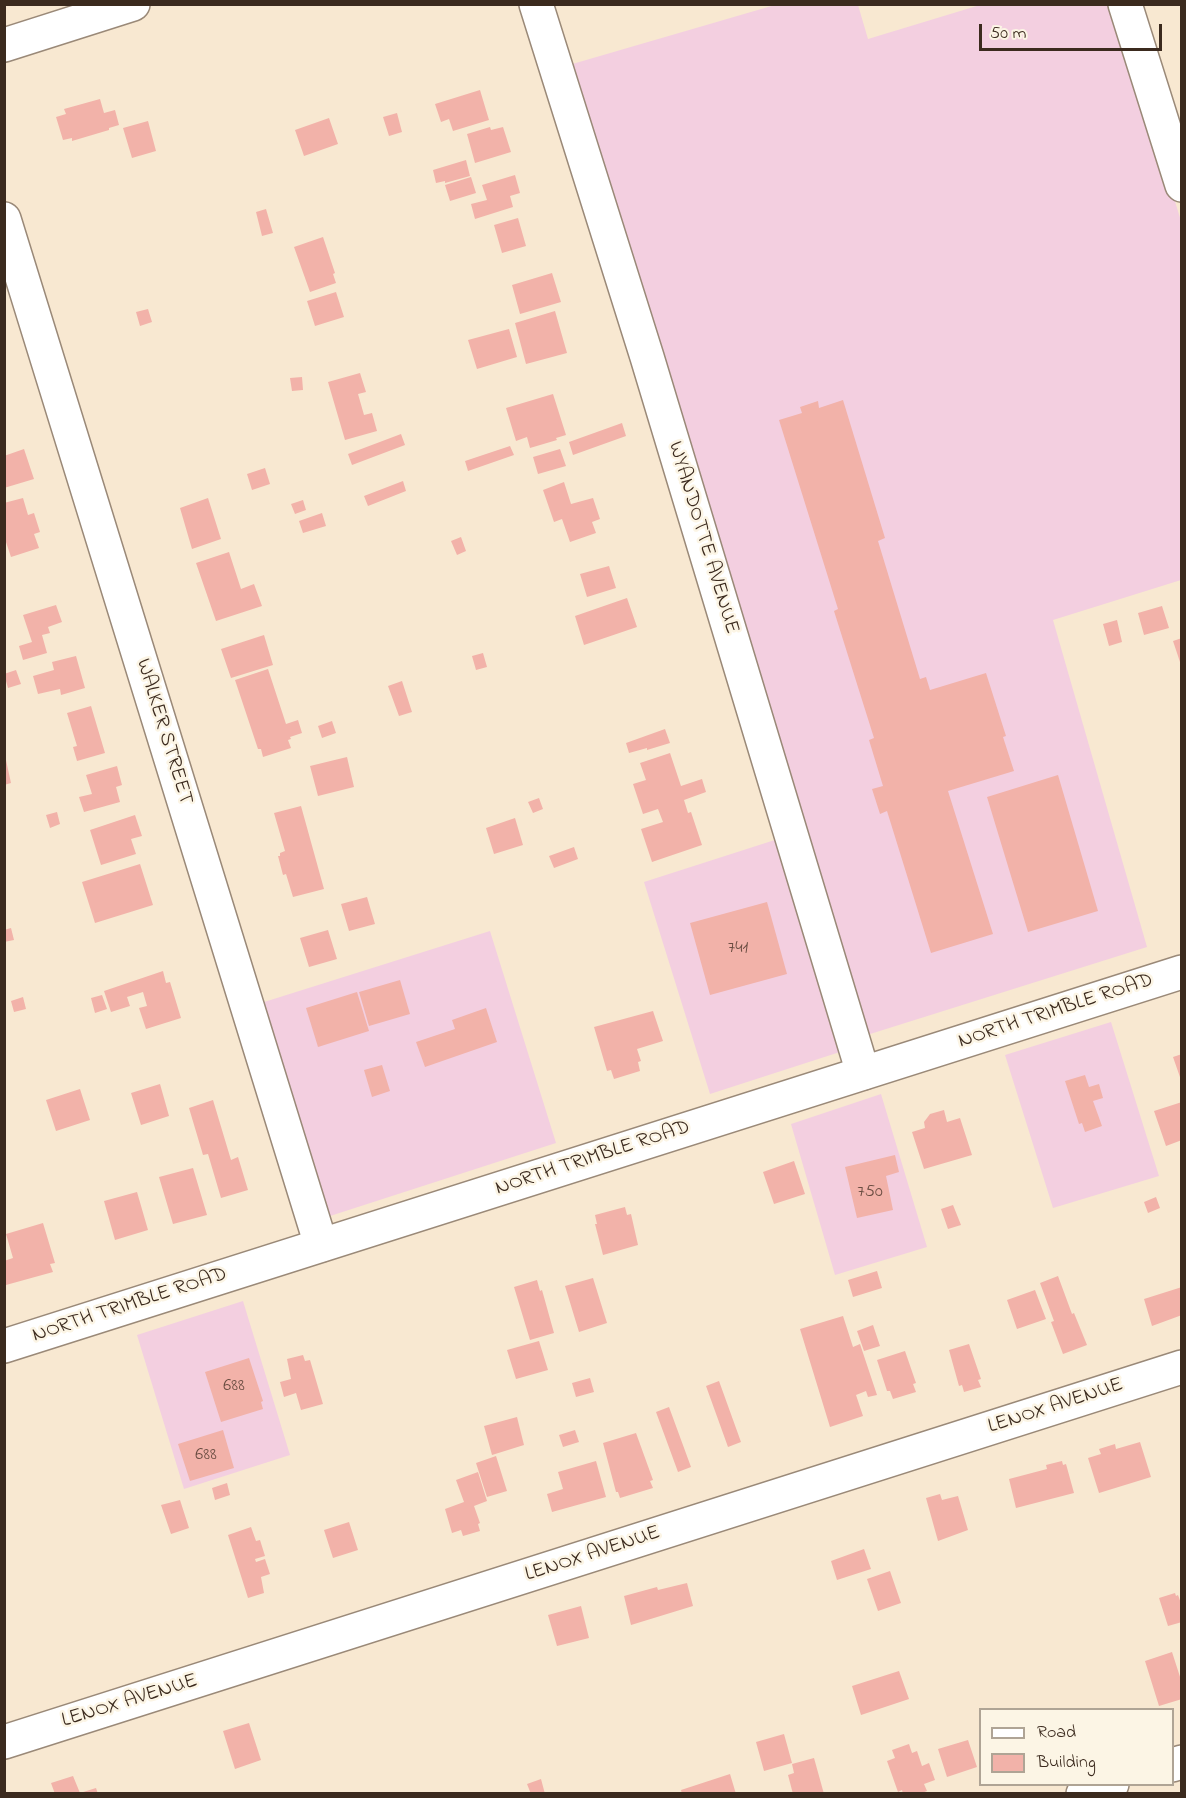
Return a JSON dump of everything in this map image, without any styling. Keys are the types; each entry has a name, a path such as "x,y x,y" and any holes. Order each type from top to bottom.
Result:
{"street":[{"path":"4,45 133,4"},
{"name":"WYANDOTTE AVENUE","path":"536,4 643,345 863,1073"},
{"path":"1125,4 1182,185"},
{"name":"WALKER STREET","path":"4,219 321,1245"},
{"name":"NORTH TRIMBLE ROAD","path":"4,1346 1182,972"},
{"name":"LENOX AVENUE","path":"4,1742 1182,1367"},
{"path":"1083,1794 1109,1786"}],"shaded area":[{"path":"775,5 858,5 868,39 980,5 1115,5 1181,221 1181,580 1053,620 1147,947 867,1035 569,65"},
{"path":"781,838 843,1051 710,1094 644,882"},
{"path":"490,931 556,1143 327,1217 261,1003"},
{"path":"1111,1022 1159,1176 1053,1208 1005,1055"},
{"path":"881,1094 927,1247 835,1275 791,1124"},
{"path":"243,1301 290,1455 184,1489 137,1335"}],"building":[{"path":"480,90 489,120 453,131 449,119 441,122 435,104"},
{"path":"100,99 104,113 115,110 119,125 72,141 72,138 63,140 56,117 66,114 64,109"},
{"path":"397,113 402,132 389,136 383,117"},
{"path":"329,118 338,144 304,156 295,130"},
{"path":"148,121 156,151 132,158 123,128"},
{"path":"490,127 491,130 503,127 511,152 475,163 467,134"},
{"path":"466,160 470,176 445,183 445,181 436,183 433,170"},
{"path":"515,175 520,193 510,196 513,207 475,219 471,204 487,200 482,185"},
{"path":"471,177 476,193 450,201 445,185"},
{"path":"266,209 273,233 262,236 256,212"},
{"path":"518,218 526,246 502,253 494,225"},
{"path":"323,237 336,283 310,292 294,247"},
{"path":"552,273 561,302 520,314 512,285"},
{"path":"336,292 344,317 315,326 307,301"},
{"path":"148,309 152,322 140,326 136,312"},
{"path":"555,311 567,353 526,364 515,323"},
{"path":"509,329 517,357 477,369 468,340"},
{"path":"360,373 366,392 358,394 364,415 372,413 377,431 345,440 328,382"},
{"path":"302,377 303,390 292,391 290,378"},
{"path":"553,394 566,435 530,448 527,437 516,441 506,408"},
{"path":"843,400 885,538 878,541 920,679 926,677 930,690 986,673 1006,736 1003,737 1014,771 948,791 993,934 931,953 887,811 880,814 872,789 883,786 869,740 874,738 834,611 838,609 779,420 802,413 800,407 818,401 819,408"},
{"path":"622,423 626,436 573,455 569,442"},
{"path":"401,434 405,445 352,465 348,454"},
{"path":"510,446 514,455 468,471 465,461"},
{"path":"24,449 34,479 4,488 4,456"},
{"path":"560,449 566,466 538,474 533,457"},
{"path":"265,468 270,484 252,490 247,474"},
{"path":"403,481 406,491 368,506 364,496"},
{"path":"564,482 571,504 593,498 600,519 592,522 596,533 570,542 562,519 554,522 543,490"},
{"path":"23,498 28,515 34,513 40,532 34,534 39,548 11,557 4,536 4,503"},
{"path":"208,498 221,539 192,549 180,508"},
{"path":"303,500 306,510 295,514 291,504"},
{"path":"322,513 326,526 303,533 299,521"},
{"path":"461,537 466,551 457,555 451,541"},
{"path":"229,552 241,589 254,584 262,606 216,621 196,563"},
{"path":"609,566 616,588 587,597 580,574"},
{"path":"627,598 637,627 584,645 575,616"},
{"path":"56,605 62,622 48,627 50,633 42,635 47,653 23,660 19,646 32,642 23,615"},
{"path":"1162,606 1169,628 1144,635 1138,613"},
{"path":"1117,620 1122,642 1109,646 1103,624"},
{"path":"264,635 273,665 231,678 221,649"},
{"path":"1182,638 1182,665 1181,665 1173,641"},
{"path":"483,653 487,667 476,670 472,656"},
{"path":"76,656 85,688 61,695 60,689 38,694 33,676 54,670 52,662"},
{"path":"268,669 286,724 298,720 302,733 290,737 291,739 288,740 291,748 263,757 261,749 258,749 235,680"},
{"path":"16,670 21,684 8,688 4,674"},
{"path":"402,681 412,712 399,716 388,686"},
{"path":"91,706 105,753 77,761 73,747 77,746 67,713"},
{"path":"332,721 336,733 322,738 318,726"},
{"path":"665,729 670,743 629,753 626,743"},
{"path":"4,751 11,783 4,785"},
{"path":"670,753 681,786 702,779 706,792 684,800 688,813 691,812 702,845 652,862 641,829 663,822 658,809 643,814 633,784 646,780 640,763"},
{"path":"347,757 354,787 318,796 310,766"},
{"path":"117,766 122,785 116,787 120,802 84,812 79,797 92,794 86,775"},
{"path":"1058,775 1098,911 1028,932 987,797"},
{"path":"539,798 543,809 533,813 528,802"},
{"path":"301,806 324,889 293,897 286,874 283,875 278,856 285,851 274,813"},
{"path":"57,812 60,824 50,828 46,815"},
{"path":"135,815 142,836 131,839 136,854 101,865 90,830"},
{"path":"515,818 523,845 494,854 486,828"},
{"path":"574,847 578,859 554,868 549,856"},
{"path":"140,864 153,905 95,923 82,882"},
{"path":"367,897 375,924 349,931 341,904"},
{"path":"767,902 787,974 710,995 690,923"},
{"path":"11,928 14,940 4,942 4,930"},
{"path":"328,930 337,959 309,967 300,938"},
{"path":"163,971 166,983 170,982 181,1018 146,1029 139,1008 147,1006 143,992 127,997 130,1006 111,1012 104,991"},
{"path":"400,980 410,1014 369,1026 359,992"},
{"path":"357,992 369,1031 318,1047 306,1008"},
{"path":"102,995 107,1009 95,1013 91,998"},
{"path":"23,997 26,1009 14,1012 11,1001"},
{"path":"486,1008 497,1042 425,1067 416,1042 455,1029 452,1020"},
{"path":"653,1011 663,1041 637,1049 641,1061 638,1062 640,1071 614,1079 611,1070 607,1071 594,1027"},
{"path":"1182,1054 1182,1080 1181,1080 1173,1057"},
{"path":"382,1065 390,1091 372,1097 364,1070"},
{"path":"1085,1075 1089,1087 1099,1084 1103,1098 1093,1101 1102,1126 1085,1132 1082,1123 1079,1124 1065,1081"},
{"path":"160,1084 169,1116 141,1125 131,1093"},
{"path":"80,1089 90,1120 56,1131 46,1100"},
{"path":"213,1100 231,1160 238,1157 248,1190 221,1198 208,1154 203,1155 189,1108"},
{"path":"1182,1102 1182,1140 1166,1146 1154,1111"},
{"path":"944,1110 947,1122 960,1118 972,1155 924,1169 912,1132 925,1128 924,1122 930,1114"},
{"path":"895,1155 899,1172 886,1176 893,1210 857,1218 845,1167"},
{"path":"794,1161 805,1194 774,1204 763,1172"},
{"path":"193,1168 207,1215 173,1224 159,1177"},
{"path":"137,1192 148,1230 115,1240 104,1201"},
{"path":"1156,1197 1160,1208 1148,1213 1144,1202"},
{"path":"953,1205 961,1225 948,1229 941,1209"},
{"path":"625,1207 627,1215 631,1214 638,1245 603,1255 595,1215"},
{"path":"43,1223 55,1263 50,1264 53,1272 6,1285 4,1261 13,1258 6,1234"},
{"path":"877,1271 882,1288 853,1297 848,1280"},
{"path":"1058,1276 1072,1314 1074,1313 1087,1345 1063,1354 1040,1283"},
{"path":"593,1278 607,1323 579,1332 565,1286"},
{"path":"537,1280 554,1333 530,1340 514,1287"},
{"path":"1182,1287 1182,1315 1152,1326 1144,1299"},
{"path":"1035,1290 1046,1319 1017,1329 1007,1300"},
{"path":"843,1316 853,1347 860,1344 877,1395 868,1397 866,1391 856,1395 863,1416 830,1427 800,1329"},
{"path":"873,1325 880,1346 864,1351 857,1331"},
{"path":"539,1341 548,1370 516,1379 507,1350"},
{"path":"969,1344 981,1379 978,1380 981,1387 964,1392 962,1385 959,1386 949,1350"},
{"path":"905,1351 916,1383 913,1384 916,1392 893,1399 890,1391 887,1391 877,1360"},
{"path":"303,1355 305,1361 310,1360 323,1404 301,1410 296,1393 284,1397 280,1382 291,1379 287,1359"},
{"path":"249,1358 263,1401 261,1402 263,1409 221,1422 205,1372"},
{"path":"590,1378 594,1392 576,1397 572,1383"},
{"path":"719,1381 741,1442 728,1447 706,1386"},
{"path":"669,1407 691,1467 678,1472 656,1412"},
{"path":"517,1417 524,1445 492,1455 484,1426"},
{"path":"223,1430 234,1468 190,1481 178,1444"},
{"path":"575,1430 579,1442 563,1447 559,1435"},
{"path":"636,1433 653,1480 650,1481 653,1488 620,1498 616,1492 603,1443"},
{"path":"1140,1442 1151,1477 1099,1493 1088,1458 1101,1454 1099,1449 1115,1444 1116,1449"},
{"path":"496,1456 507,1491 487,1497 476,1463"},
{"path":"596,1461 606,1497 552,1512 547,1494 563,1489 558,1472"},
{"path":"1062,1461 1063,1465 1066,1464 1074,1493 1016,1508 1009,1479 1047,1469 1046,1465"},
{"path":"478,1472 487,1501 474,1506 480,1523 478,1524 480,1531 463,1536 461,1530 452,1533 445,1509 464,1502 456,1480"},
{"path":"227,1483 230,1495 215,1500 212,1488"},
{"path":"940,1494 942,1500 958,1496 968,1530 938,1541 926,1498"},
{"path":"180,1500 189,1528 171,1534 161,1505"},
{"path":"349,1522 358,1550 333,1558 324,1530"},
{"path":"251,1527 256,1541 260,1540 265,1556 255,1559 256,1562 265,1559 270,1574 261,1577 264,1593 248,1598 228,1535"},
{"path":"864,1549 871,1569 837,1580 831,1561"},
{"path":"890,1571 901,1603 878,1611 867,1579"},
{"path":"687,1583 693,1606 631,1625 624,1596 657,1587 658,1590"},
{"path":"1175,1593 1182,1606 1182,1622 1168,1626 1159,1598"},
{"path":"581,1606 589,1638 557,1646 548,1615"},
{"path":"1172,1652 1182,1683 1182,1699 1159,1706 1145,1661"},
{"path":"899,1671 909,1699 861,1715 852,1686"},
{"path":"249,1723 261,1760 235,1769 223,1731"},
{"path":"784,1734 792,1763 764,1771 756,1742"},
{"path":"968,1740 977,1767 947,1777 938,1749"},
{"path":"909,1744 912,1753 917,1751 922,1766 929,1763 935,1780 924,1784 927,1791 919,1794 903,1794 902,1790 898,1792 887,1761 895,1758 892,1750"},
{"path":"814,1758 824,1794 793,1794 788,1775 794,1773 792,1764"},
{"path":"730,1774 736,1794 682,1794 681,1790"},
{"path":"73,1776 80,1793 96,1788 98,1794 55,1794 51,1783"},
{"path":"541,1779 545,1794 531,1794 527,1784"}]}
